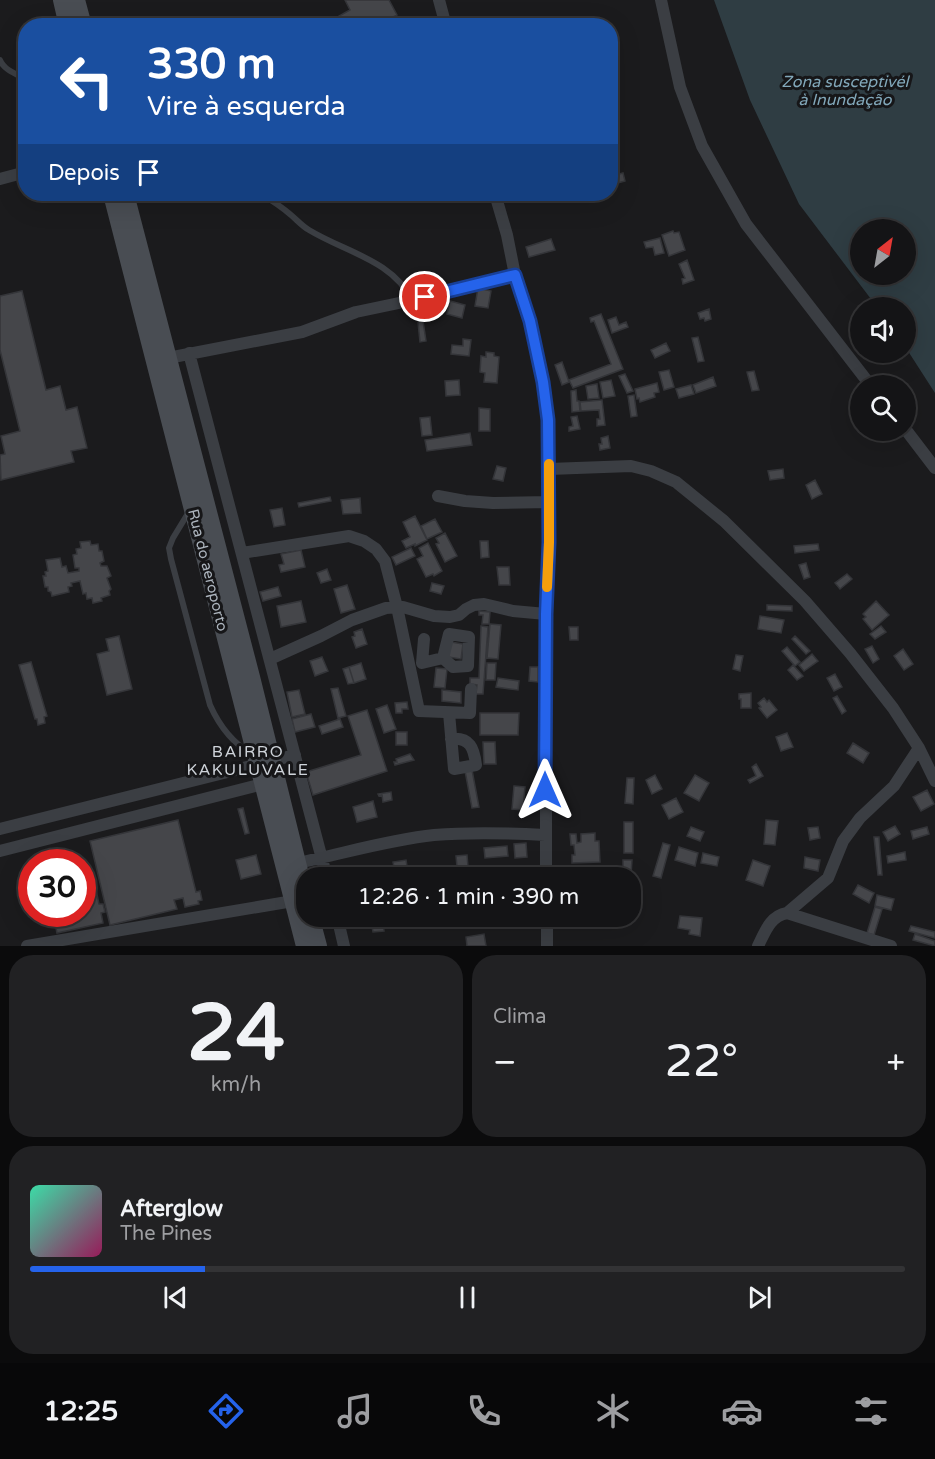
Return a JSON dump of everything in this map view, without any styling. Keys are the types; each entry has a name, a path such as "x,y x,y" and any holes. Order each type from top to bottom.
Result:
{"main road":[{"path":"62,0 66,18"},
{"path":"76,0 80,18"},
{"name":"Rua do aeroporto","path":"114,201 192,507 261,760 297,867"},
{"name":"Rua do aeroporto","path":"127,201 168,358 261,760 263,784 296,887"},
{"name":"Rua do aeroporto","path":"303,927 305,946"},
{"path":"313,927 318,946"}],"street":[{"path":"439,0 445,18"},
{"path":"661,0 680,87 702,146 746,224 863,375"},
{"path":"0,179 18,174"},
{"path":"497,201 515,275 530,321 544,386 548,420 546,867"},
{"path":"168,358 302,332 356,312 515,275"},
{"path":"189,353 324,867"},
{"path":"914,441 935,468"},
{"path":"549,469 631,466 651,471 676,482 724,521 805,601 893,708 919,748 935,781"},
{"path":"438,496 465,501 549,502"},
{"path":"242,553 349,536 364,541 376,549 385,561 419,711 470,713 471,689"},
{"path":"270,659 352,620 386,608 403,607 434,616 450,616 459,615 474,605 484,604 513,611 546,614"},
{"path":"461,636 466,609"},
{"path":"449,634 469,637 468,666 453,667 443,658 449,634"},
{"path":"424,639 422,663 443,658"},
{"path":"449,713 451,738"},
{"path":"787,913 828,878 843,841 860,818 894,786 919,748"},
{"path":"0,829 261,760 295,755"},
{"path":"0,851 263,784"},
{"path":"297,863 433,835 489,833 545,835"},
{"path":"27,946 296,901"},
{"path":"758,946 772,920 779,914 787,913 891,946"},
{"path":"340,927 344,946"},
{"path":"547,927 547,946"}],"lane":[{"path":"0,60 7,69 18,75"},
{"path":"271,201 306,229 382,267 399,281 412,300"},
{"path":"192,507 169,548 210,705 216,720 241,748 261,760"}],"water":[{"name":"Zona susceptivél à Inundação","path":"714,0 935,0 935,393 916,363 916,297 869,297 860,285 916,285 916,219 850,219 850,271 799,204 750,100"}],"building":[{"path":"345,0 389,0 397,15 392,18 340,18 339,16 350,10"},
{"path":"623,173 625,181 618,183 618,174"},
{"path":"673,231 674,233 679,232 685,250 669,256 662,235"},
{"path":"660,238 664,253 655,255 653,247 646,248 644,242"},
{"path":"551,239 555,250 529,257 526,247"},
{"path":"687,260 694,280 683,284 682,279 685,278 679,264"},
{"path":"478,288 491,291 488,308 475,306"},
{"path":"22,291 46,390 60,386 66,410 77,407 87,448 71,451 74,462 1,480 0,455 5,454 1,436 20,431 0,350 0,296"},
{"path":"450,301 465,305 462,318 447,314"},
{"path":"709,309 711,319 705,321 704,318 700,319 698,313"},
{"path":"601,314 623,369 573,388 569,380 611,364 594,321 591,322 590,318"},
{"path":"616,317 619,325 626,322 628,327 612,333 608,320"},
{"path":"423,321 426,341 420,342 418,322"},
{"path":"698,337 704,361 698,362 692,338"},
{"path":"463,339 471,340 469,356 451,354 452,345 463,346"},
{"path":"666,343 670,351 655,358 651,350"},
{"path":"486,352 494,353 494,356 499,357 497,383 484,382 485,373 480,372 481,356 486,357"},
{"path":"562,362 569,382 562,385 555,365"},
{"path":"669,370 674,387 664,390 659,372"},
{"path":"754,371 759,390 752,391 747,372"},
{"path":"625,374 633,391 627,393 619,376"},
{"path":"713,377 716,386 696,393 693,385"},
{"path":"459,380 460,395 446,396 445,381"},
{"path":"611,380 615,396 603,398 600,382"},
{"path":"657,383 659,392 654,393 655,397 640,402 639,398 637,399 635,389"},
{"path":"597,384 599,398 588,399 586,386"},
{"path":"691,385 694,394 679,398 676,389"},
{"path":"576,390 580,411 572,412 571,391"},
{"path":"634,395 637,416 631,417 628,396"},
{"path":"602,400 605,425 597,426 597,419 600,419 599,410 581,411 580,402"},
{"path":"479,408 490,409 490,431 479,431"},
{"path":"577,416 580,429 569,431 569,427 573,426 571,417"},
{"path":"430,417 432,435 422,436 420,418"},
{"path":"470,433 472,445 427,451 425,440"},
{"path":"608,436 610,448 600,450 601,438"},
{"path":"497,466 506,468 503,481 493,479"},
{"path":"783,469 784,478 770,480 768,471"},
{"path":"815,480 822,494 812,499 806,485"},
{"path":"330,497 331,501 299,507 298,503"},
{"path":"360,498 361,513 343,514 341,500"},
{"path":"282,508 285,525 274,527 270,510"},
{"path":"415,516 427,540 406,548 402,541 410,537 403,522"},
{"path":"435,519 442,532 427,539 421,526"},
{"path":"445,533 457,556 445,562 436,544 439,543 436,538"},
{"path":"90,541 91,545 98,544 99,551 102,551 104,561 100,563 101,566 107,566 111,576 107,578 111,589 110,595 101,598 102,601 93,603 92,598 87,599 86,593 83,594 80,581 71,583 72,586 68,587 69,592 52,596 48,587 45,587 43,576 46,576 45,572 48,571 46,560 60,558 62,567 66,566 68,573 79,571 79,568 75,568 73,555 77,554 76,549 81,548 80,542"},
{"path":"480,541 488,541 489,557 481,558"},
{"path":"428,543 442,571 434,576 433,574 426,577 417,559 423,556 419,548"},
{"path":"818,544 819,550 795,553 794,546"},
{"path":"411,548 415,556 396,565 392,557"},
{"path":"301,550 305,567 281,572 279,565 284,564 281,554"},
{"path":"806,563 810,577 804,579 799,565"},
{"path":"497,567 509,567 510,585 499,585"},
{"path":"327,569 331,580 321,583 317,573"},
{"path":"847,574 852,579 840,589 835,583"},
{"path":"432,583 444,586 441,594 430,591"},
{"path":"347,585 355,609 341,613 334,589"},
{"path":"278,587 281,596 263,601 260,592"},
{"path":"301,601 306,622 281,627 277,606"},
{"path":"876,601 889,615 872,630 863,619 866,617 863,614"},
{"path":"767,605 792,606 792,611 767,610"},
{"path":"479,611 490,612 489,624 482,624 483,615 479,615"},
{"path":"760,616 784,620 781,633 758,629"},
{"path":"490,624 501,625 498,659 487,658"},
{"path":"481,626 488,627 483,694 476,694 477,685 470,684 470,678 479,678"},
{"path":"881,626 886,632 875,639 870,634"},
{"path":"569,627 578,627 578,640 570,640"},
{"path":"362,629 367,644 356,648 352,637 355,636 354,632"},
{"path":"119,636 132,689 107,695 97,654 109,651 106,639"},
{"path":"795,636 810,651 806,654 792,639"},
{"path":"451,642 463,644 461,659 448,657"},
{"path":"872,646 879,659 873,663 865,649"},
{"path":"787,647 800,662 795,666 782,651"},
{"path":"903,649 913,664 904,670 894,656"},
{"path":"812,654 818,661 804,671 799,665"},
{"path":"736,655 743,656 740,671 733,669"},
{"path":"322,657 328,671 315,676 310,661"},
{"path":"31,662 47,716 44,717 45,723 38,725 19,665"},
{"path":"361,663 366,679 354,683 349,667"},
{"path":"487,663 496,663 495,680 486,680"},
{"path":"793,665 803,676 797,680 788,670"},
{"path":"349,667 354,683 348,684 343,669"},
{"path":"530,667 538,667 538,682 529,681"},
{"path":"436,668 447,669 445,688 434,687"},
{"path":"835,674 842,687 834,691 827,678"},
{"path":"498,678 519,681 518,690 496,687"},
{"path":"338,688 346,716 338,718 331,689"},
{"path":"299,690 305,714 292,717 287,692"},
{"path":"442,690 461,692 461,703 442,701"},
{"path":"751,693 751,708 741,708 739,694"},
{"path":"837,696 846,711 842,714 833,698"},
{"path":"764,698 767,702 769,700 777,710 767,718 758,703"},
{"path":"407,702 408,709 402,709 402,713 396,713 395,703"},
{"path":"387,705 396,729 384,733 376,709"},
{"path":"367,710 387,771 313,795 306,772 361,755 348,716"},
{"path":"480,713 519,713 518,735 480,735"},
{"path":"311,714 315,727 295,732 292,719"},
{"path":"340,719 343,727 322,734 319,726"},
{"path":"396,732 407,732 407,745 396,745"},
{"path":"787,733 793,747 781,751 776,737"},
{"path":"483,742 495,742 496,764 484,764"},
{"path":"853,743 869,753 863,763 847,753"},
{"path":"410,754 414,760 395,765 396,759"},
{"path":"756,764 763,776 750,783 748,780 756,776 752,767"},
{"path":"472,770 479,807 472,808 465,771"},
{"path":"655,775 662,789 652,794 646,780"},
{"path":"695,775 709,783 699,801 684,793"},
{"path":"627,778 634,778 633,804 625,803"},
{"path":"514,786 525,787 523,810 512,809"},
{"path":"927,790 934,804 921,811 913,797"},
{"path":"391,792 392,800 383,802 382,795 378,794"},
{"path":"676,798 683,812 669,819 662,805"},
{"path":"373,801 377,817 357,822 353,807"},
{"path":"243,808 249,833 245,834 238,809"},
{"path":"178,820 196,892 200,891 202,900 198,901 199,904 185,907 183,898 174,900 177,909 110,925 96,866 96,849 92,849 90,841"},
{"path":"766,820 778,821 775,845 764,844"},
{"path":"624,822 633,822 633,853 624,853"},
{"path":"895,826 900,834 888,841 883,832"},
{"path":"691,827 704,832 700,841 687,836"},
{"path":"818,827 820,838 810,840 808,828"},
{"path":"927,827 929,834 913,839 911,831"},
{"path":"595,833 595,841 599,841 600,862 572,863 572,855 575,855 570,834 576,834 577,843 581,842 581,834"},
{"path":"874,837 879,837 882,875 878,875"},
{"path":"526,843 527,857 515,858 514,844"},
{"path":"663,843 670,845 661,878 653,876"},
{"path":"507,846 508,856 485,858 484,848"},
{"path":"679,847 698,853 695,866 675,860"},
{"path":"905,852 906,860 888,863 887,856"},
{"path":"703,853 719,857 717,866 701,863"},
{"path":"256,855 261,874 241,879 236,860"},
{"path":"467,855 468,867 457,867 456,856"},
{"path":"805,857 820,860 818,871 804,868"},
{"path":"406,860 407,867 394,867 393,862"},
{"path":"623,860 632,860 632,867 623,867"},
{"path":"753,860 770,866 763,886 746,880"},
{"path":"858,885 874,893 869,903 853,894"},
{"path":"96,890 99,904 103,904 105,912 101,913 103,923 96,925"},
{"path":"877,895 894,899 891,910 875,906"},
{"path":"875,907 882,909 874,935 867,933"},
{"path":"680,916 702,918 700,936 689,934 690,930 678,928"},
{"path":"911,926 935,932 935,938 909,931"},
{"path":"56,927 85,927 57,933"},
{"path":"372,927 383,927 384,931 373,932"},
{"path":"484,934 486,946 467,946 466,937"},
{"path":"915,934 935,941 935,946 913,940"}],"slow traffic":[{"path":"547,587 549,464"}],"district":[{"name":"BAIRRO KAKULUVALE","path":"248,760"}],"route":[{"path":"425,297 515,275 530,321 543,382 548,420 549,542 546,614 545,790"}]}
